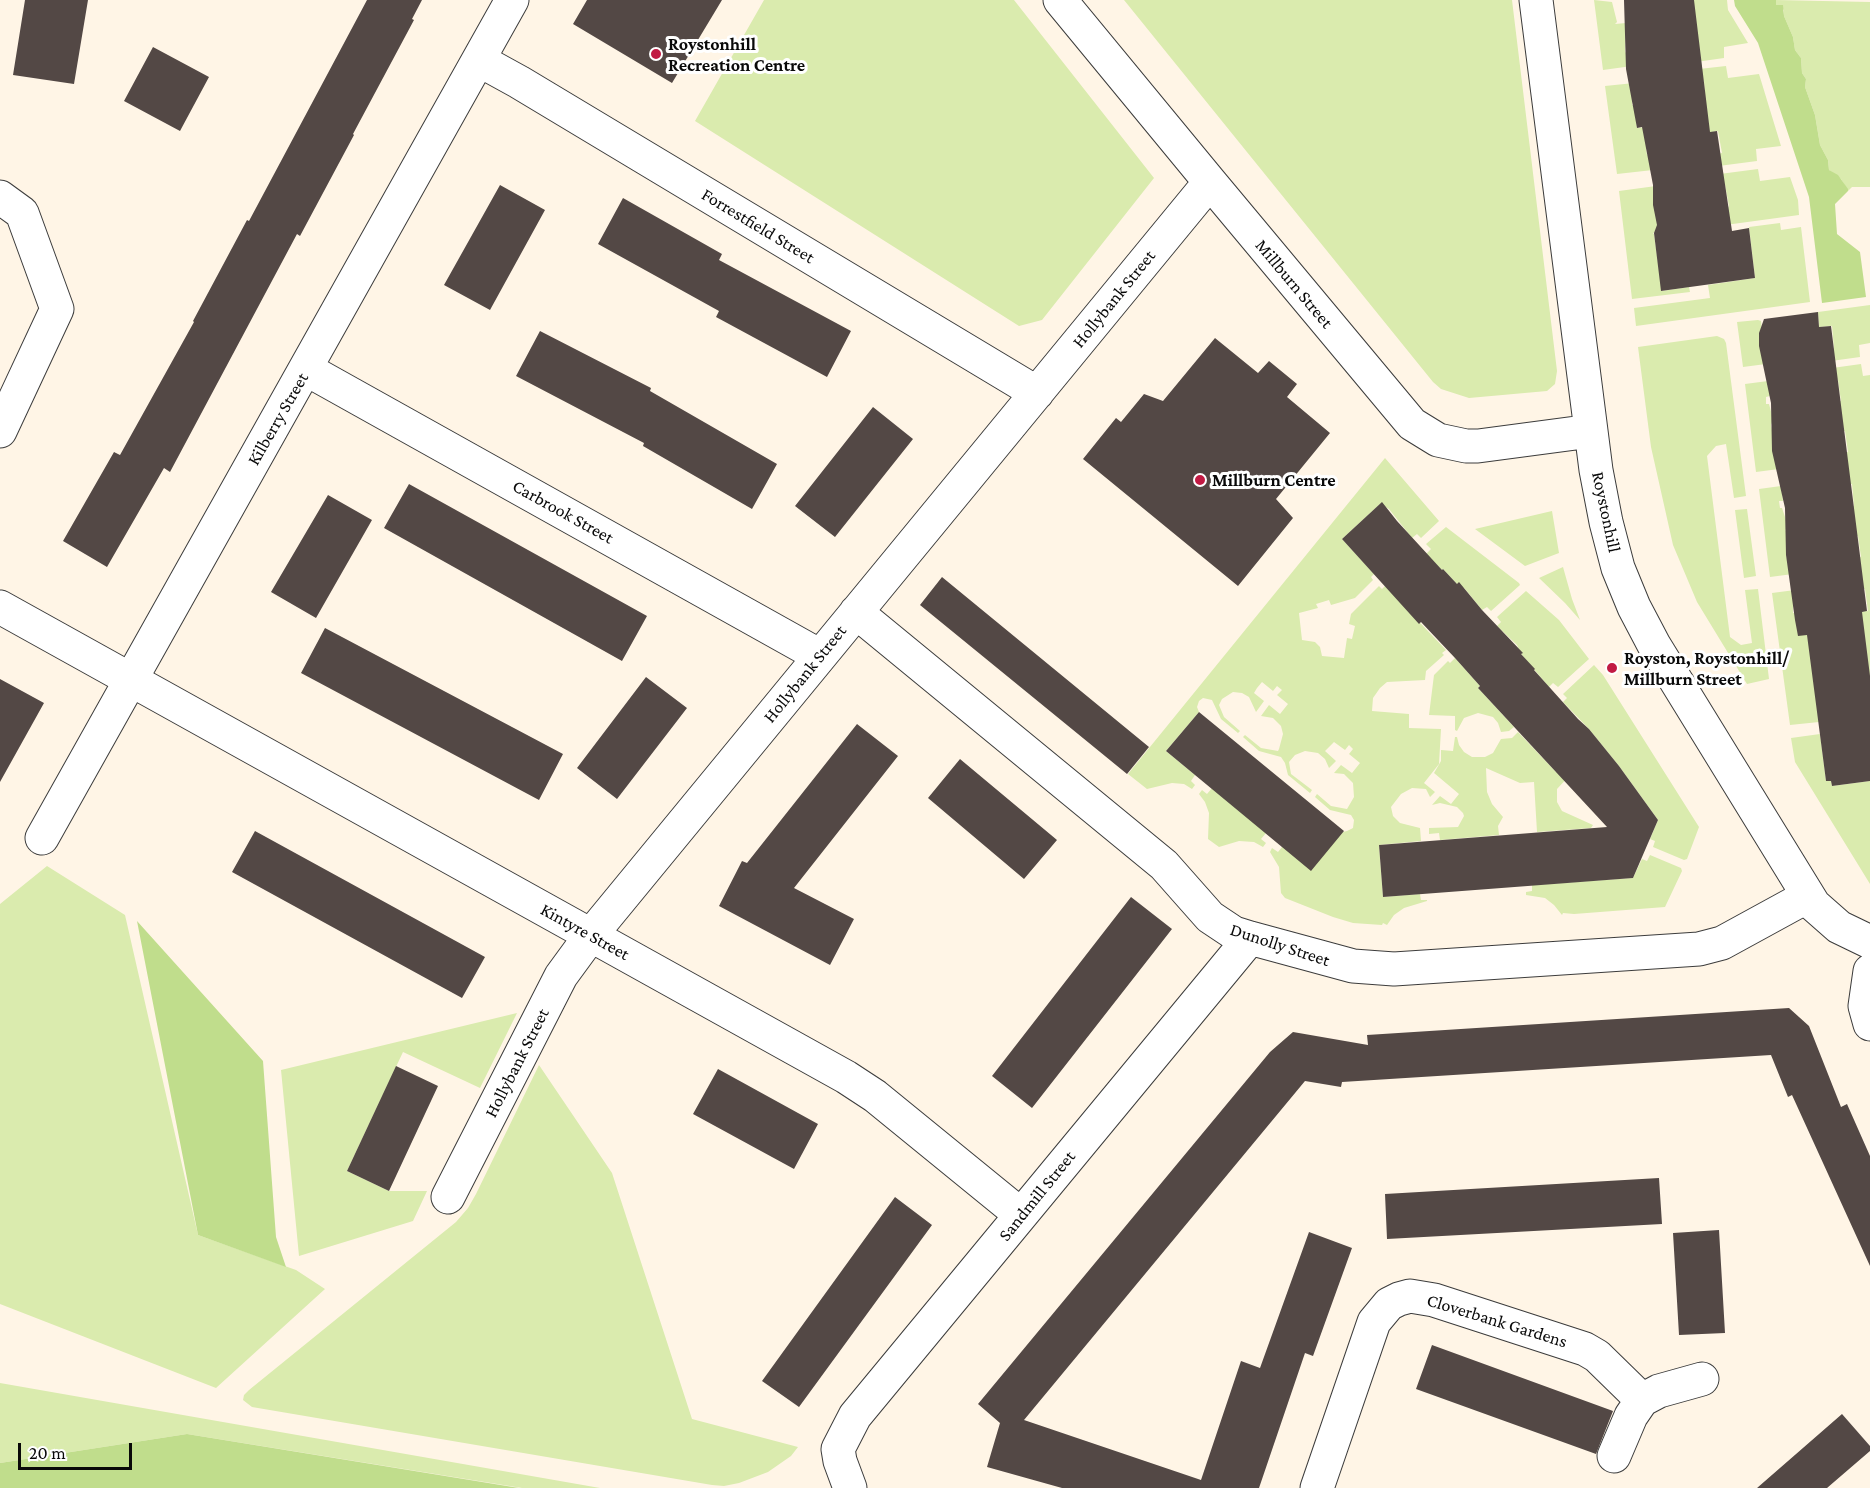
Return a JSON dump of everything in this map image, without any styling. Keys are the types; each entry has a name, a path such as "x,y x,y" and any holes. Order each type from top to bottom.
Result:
{"street":[{"name":"Kilberry Street","path":"42,838 512,0"},
{"name":"Millburn Street","path":"1060,0 1404,415 1425,433 1451,443 1478,446 1591,431"},
{"name":"Roystonhill","path":"1536,0 1596,470 1618,568 1640,619 1808,897 1820,912 1839,927 1870,942"},
{"name":"Forrestfield Street","path":"479,60 1036,393"},
{"name":"Hollybank Street","path":"448,1197 561,976 591,935 1209,182"},
{"path":"0,197 22,213 57,309 0,431"},
{"name":"Carbrook Street","path":"306,369 820,656"},
{"name":"Kintyre Street","path":"0,607 129,681 846,1077 875,1096 1021,1215"},
{"name":"Dunolly Street","path":"856,612 1164,865 1210,917 1234,933 1250,938 1353,966 1394,969 1699,949 1722,943 1808,897"},
{"name":"Sandmill Street","path":"845,1475 838,1449 855,1416 1250,938"},
{"path":"1870,971 1865,1006 1870,1024"},
{"name":"Cloverbank Gardens","path":"1317,1488 1374,1322 1389,1304 1410,1296 1434,1300 1585,1349 1597,1356 1642,1400"},
{"path":"1614,1456 1631,1416 1642,1400 1659,1391 1702,1379"}],"green space":[{"path":"764,0 1014,0 1154,178 1042,320 1019,326 695,121"},
{"path":"1124,0 1512,0 1557,371 1555,384 1547,391 1469,398 1441,389 1433,382"},
{"path":"1594,0 1612,2 1617,22 1615,24 1626,23 1625,51 1632,66 1603,70"},
{"path":"1678,0 1727,0 1728,10 1748,43 1724,47 1724,58 1689,63"},
{"path":"1734,0 1776,0 1776,5 1783,5 1784,16 1793,37 1795,50 1801,58 1802,73 1806,79 1805,87 1815,115 1820,145 1828,160 1829,170 1838,175 1848,189 1835,204 1837,234 1860,252 1866,297 1822,303 1809,197 1758,43 1735,6"},
{"path":"1776,0 1870,2 1870,187 1852,187 1848,191 1841,179 1829,170 1828,160 1820,145 1815,115 1805,87 1806,79 1802,73 1801,58 1795,50 1784,10 1776,5"},
{"path":"1726,66 1728,78 1759,74 1781,146 1756,149 1757,161 1711,167 1710,155 1722,153 1718,131 1707,133 1704,81 1690,70"},
{"path":"1634,83 1632,105 1634,105 1637,128 1648,127 1646,148 1647,155 1652,154 1653,170 1617,174 1605,86"},
{"path":"1758,169 1760,181 1790,177 1798,200 1799,215 1718,226 1729,206 1725,185 1713,186 1712,175"},
{"path":"1656,186 1660,224 1653,234 1662,291 1689,287 1690,292 1632,299 1619,191"},
{"path":"1780,223 1781,230 1801,227 1810,302 1636,326 1634,308 1710,298 1708,285 1755,278 1749,227"},
{"path":"1870,305 1870,343 1859,345 1860,357 1824,362 1822,350 1834,348 1832,326 1819,327 1818,312"},
{"path":"1761,321 1766,364 1743,367 1737,322"},
{"path":"1717,336 1724,339 1726,343 1746,496 1734,498 1726,444 1716,446 1707,456 1730,637 1741,645 1752,643 1745,590 1758,589 1769,679 1747,684 1697,602 1673,545 1651,447 1638,347"},
{"path":"1861,364 1863,376 1870,375 1870,676 1819,722 1790,725 1772,593 1795,590 1797,605 1793,607 1793,613 1868,611 1865,589 1853,590 1849,559 1861,557 1858,536 1846,537 1842,508 1854,506 1852,484 1840,486 1835,454 1848,452 1845,431 1833,432 1829,403 1841,401 1838,380 1825,369"},
{"path":"1768,381 1770,396 1766,397 1766,404 1769,404 1773,419 1771,425 1779,469 1756,472 1745,384"},
{"path":"1385,458 1439,521 1421,538 1417,534 1412,538 1389,509 1380,504 1342,539 1374,574 1371,577 1373,580 1355,598 1331,605 1329,600 1316,604 1318,608 1299,613 1302,640 1315,642 1320,647 1322,656 1344,658 1347,638 1352,639 1355,626 1349,624 1351,614 1379,586 1382,589 1385,586 1446,650 1442,653 1444,655 1426,671 1425,680 1387,682 1373,698 1372,711 1409,714 1409,728 1441,729 1439,764 1424,783 1435,792 1430,797 1426,789 1412,788 1401,794 1391,807 1393,816 1400,823 1420,828 1421,841 1379,845 1383,897 1420,894 1421,900 1427,901 1404,908 1394,915 1387,925 1383,923 1382,925 1353,923 1333,917 1285,898 1281,893 1279,867 1270,852 1272,848 1278,852 1282,847 1353,828 1354,820 1351,815 1330,810 1315,797 1317,794 1331,806 1347,809 1354,797 1353,783 1344,774 1334,773 1341,765 1352,773 1360,763 1349,754 1353,749 1349,745 1345,750 1334,742 1325,751 1336,761 1329,768 1325,759 1318,753 1305,751 1295,755 1289,762 1291,774 1312,790 1310,793 1288,775 1281,757 1259,751 1243,737 1245,735 1261,748 1278,751 1283,734 1281,726 1273,718 1261,716 1269,705 1280,714 1288,704 1277,695 1282,690 1277,686 1273,691 1262,682 1257,688 1254,693 1264,701 1256,712 1249,697 1242,693 1233,692 1222,699 1219,705 1224,717 1240,731 1238,733 1221,719 1212,700 1203,698 1199,701 1197,707 1199,712 1166,751 1195,775 1191,781 1195,785 1192,789 1184,784 1172,783 1147,789 1128,774"},
{"path":"1781,486 1783,501 1779,501 1780,508 1782,508 1787,523 1785,530 1787,531 1788,552 1786,555 1787,559 1791,559 1793,574 1770,577 1759,489"},
{"path":"1747,509 1756,576 1744,578 1735,510"},
{"path":"1552,511 1559,553 1525,566 1475,529"},
{"path":"1446,527 1519,583 1520,585 1491,611 1487,607 1482,610 1465,589 1426,554 1431,549 1426,544"},
{"path":"1563,567 1572,599 1580,620 1539,578"},
{"path":"1526,591 1559,620 1589,659 1558,687 1553,683 1549,687 1521,654 1517,645 1497,626 1501,622 1497,617"},
{"path":"1455,658 1480,686 1478,688 1514,727 1509,731 1501,732 1493,717 1478,713 1464,718 1457,731 1455,730 1455,716 1429,715 1434,675 1448,661 1450,663"},
{"path":"1594,665 1603,675 1699,827 1687,859 1684,860 1653,847 1655,841 1650,839 1658,820 1619,766 1563,702 1567,698 1563,694"},
{"path":"1518,732 1556,772 1564,765 1570,775 1557,789 1557,802 1562,811 1593,825 1591,828 1537,832 1534,782 1520,783 1486,768 1487,792 1492,804 1503,817 1498,826 1499,835 1440,840 1439,833 1429,834 1429,828 1458,827 1464,816 1457,807 1440,803 1432,805 1440,796 1451,804 1459,794 1434,773 1441,761 1441,750 1453,751 1455,737 1457,737 1464,752 1472,757 1485,757 1493,753 1501,739 1512,738"},
{"path":"1820,734 1826,781 1831,781 1832,786 1870,781 1870,884 1795,762 1791,738"},
{"path":"1212,788 1266,833 1261,839 1266,843 1263,847 1254,842 1239,841 1219,847 1208,839 1209,813 1199,794 1202,790 1207,794"},
{"path":"1650,855 1681,868 1682,871 1665,907 1563,913 1562,915 1545,898 1526,895 1526,892 1532,891 1532,885 1633,878 1642,859 1647,861"},
{"path":"47,866 125,915 198,1235 296,1270 325,1289 216,1388 0,1304 0,904"},
{"path":"137,921 263,1061 276,1237 286,1267 198,1235"},
{"path":"517,1013 480,1088 403,1052 347,1171 389,1191 427,1191 413,1221 299,1256 281,1070"},
{"path":"539,1065 612,1173 692,1419 798,1447 791,1456 768,1472 739,1483 724,1486 712,1485 252,1407 243,1400 249,1390 456,1222 476,1194"},
{"path":"0,1383 600,1488 522,1488 187,1434 0,1463"},
{"path":"187,1434 519,1488 0,1488 0,1463"}],"building":[{"path":"25,0 88,0 74,84 13,75"},
{"path":"367,0 422,0 412,19 414,20 354,135 300,236 297,234 170,472 164,468 107,567 63,541 114,452 120,455"},
{"name":"Roystonhill Recreation Centre","path":"587,0 722,0 672,83 573,24"},
{"path":"1624,0 1694,0 1710,132 1717,131 1732,231 1749,228 1755,278 1661,291 1654,233 1657,225 1653,205 1653,185 1642,127 1637,128 1626,69"},
{"path":"153,47 209,77 180,131 124,101"},
{"path":"500,185 545,210 490,310 444,285"},
{"path":"623,198 722,254 719,260 851,331 827,377 716,317 719,311 598,244"},
{"path":"1818,312 1819,327 1831,326 1867,611 1862,612 1870,676 1870,781 1832,786 1831,781 1826,781 1807,635 1798,636 1795,620 1786,555 1785,508 1772,451 1771,403 1759,346 1759,333 1764,319"},
{"path":"540,331 651,388 650,391 777,464 752,509 643,446 644,443 516,376"},
{"name":"Millburn Centre","path":"1215,338 1258,373 1269,361 1297,384 1287,397 1330,433 1276,499 1293,518 1238,586 1083,459 1116,418 1121,422 1144,394 1163,401"},
{"path":"873,407 913,439 835,537 795,506"},
{"path":"409,484 647,616 622,661 384,528"},
{"path":"328,495 372,520 316,618 271,592"},
{"path":"1382,502 1442,570 1457,584 1459,582 1523,653 1521,654 1534,670 1589,729 1658,820 1633,878 1383,897 1379,845 1607,827 1478,688 1480,686 1455,658 1421,622 1419,624 1342,539"},
{"path":"942,577 1149,747 1127,774 920,605"},
{"path":"325,628 563,754 539,800 301,673"},
{"path":"646,677 687,708 617,799 577,768"},
{"path":"0,679 44,703 0,782"},
{"path":"1199,712 1344,831 1311,871 1166,751"},
{"path":"857,724 898,756 794,888 854,919 830,965 719,906 742,861 747,863"},
{"path":"960,759 1057,840 1024,879 928,798"},
{"path":"255,831 485,957 462,998 232,872"},
{"path":"1131,897 1172,929 1032,1108 992,1076"},
{"path":"1789,1008 1809,1026 1841,1107 1847,1104 1870,1156 1870,1266 1792,1095 1788,1097 1771,1055 1342,1082 1341,1087 1305,1081 1024,1420 1201,1480 1241,1361 1260,1368 1309,1232 1352,1248 1313,1356 1305,1353 1259,1488 1062,1488 987,1467 1000,1423 978,1404 1270,1052 1293,1032 1368,1045 1367,1035"},
{"path":"396,1066 438,1086 389,1191 347,1171"},
{"path":"718,1069 818,1124 794,1169 693,1114"},
{"path":"1659,1178 1662,1224 1387,1239 1385,1194"},
{"path":"895,1197 932,1225 799,1407 762,1381"},
{"path":"1719,1230 1725,1333 1679,1335 1673,1233"},
{"path":"1432,1345 1613,1411 1596,1454 1416,1389"},
{"path":"1842,1414 1870,1446 1870,1451 1827,1488 1757,1488"}],"place":[{"name":"Roystonhill Recreation Centre","path":"656,54"},
{"name":"Millburn Centre","path":"1200,480"},
{"name":"Royston, Roystonhill/ Millburn Street","path":"1612,668"}]}
